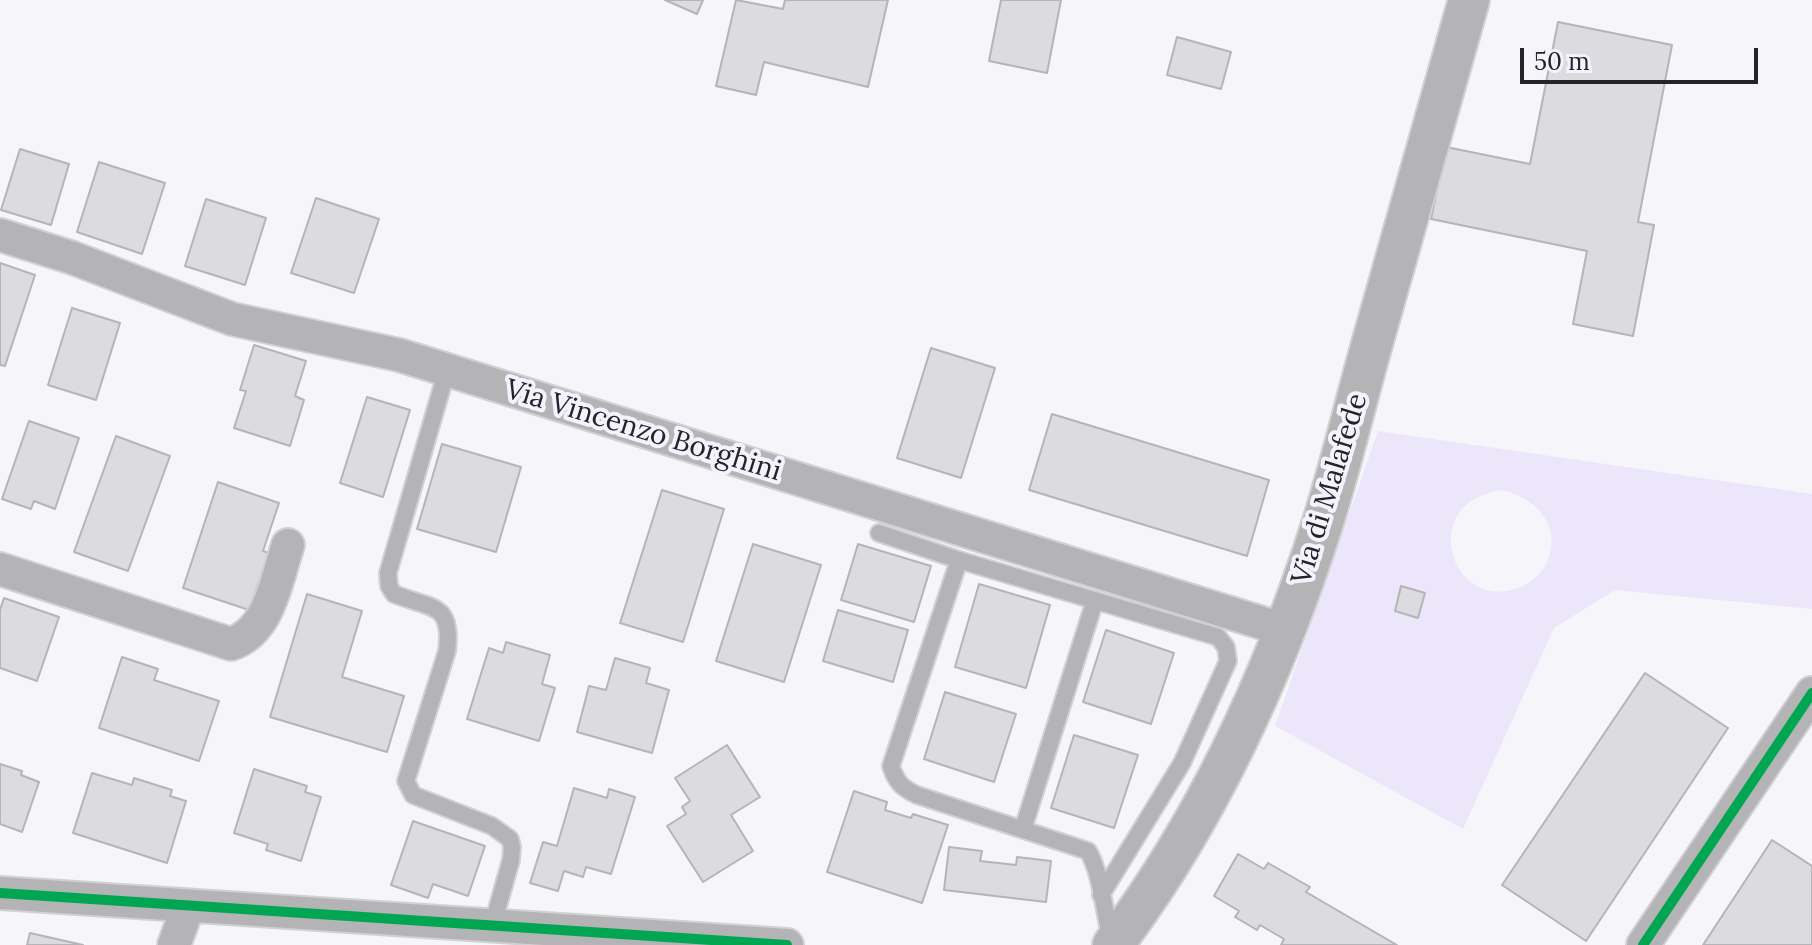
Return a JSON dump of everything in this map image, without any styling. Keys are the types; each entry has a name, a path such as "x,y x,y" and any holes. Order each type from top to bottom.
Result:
{"street":[{"name":"Via di Malafede","path":"1112,945 1154,888 1212,792 1250,717 1285,630 1338,470 1469,0"},
{"name":"Via Vincenzo Borghini","path":"0,235 73,258 232,319 399,355 1285,630"},
{"path":"0,569 231,644 254,632 264,616 288,545"},
{"path":"1643,945 1812,693"},
{"path":"0,893 787,945"},
{"path":"174,945 188,907"}],"lane":[{"path":"447,370 388,573 389,586 394,594 439,610 446,619 449,634 447,651 406,781 413,795 492,826 510,839 511,860 492,927"},
{"path":"879,533 1218,637 1226,647 1228,661 1182,763 1101,895"},
{"path":"959,560 891,766 895,779 903,789 1088,851 1093,859 1112,945"},
{"path":"1023,829 1095,600"}],"shaded area":[{"path":"1378,431 1812,494 1812,609 1615,590 1554,628 1463,829 1275,726","holes":["1502,490 1535,506 1543,515 1551,537 1551,549 1547,562 1534,579 1515,589 1493,591 1474,584 1460,570 1452,552 1451,532 1459,513 1475,499"]}],"building":[{"path":"665,0 703,0 697,14"},
{"path":"736,0 783,9 785,0 888,0 868,87 764,62 756,95 716,86"},
{"path":"1001,0 1061,0 1047,73 989,61"},
{"path":"1558,22 1672,45 1638,222 1654,225 1633,336 1573,324 1587,251 1431,219 1446,147 1530,164"},
{"path":"1177,37 1231,52 1221,89 1167,75"},
{"path":"20,149 69,164 51,225 1,210"},
{"path":"99,162 165,183 142,254 77,232"},
{"path":"316,198 379,219 354,293 291,273"},
{"path":"206,199 266,218 245,285 185,266"},
{"path":"0,263 35,275 5,366 0,365"},
{"path":"72,308 120,323 96,400 48,385"},
{"path":"254,345 306,361 295,396 304,400 290,446 234,428 246,391 240,390"},
{"path":"931,348 995,368 961,478 897,458"},
{"path":"367,397 410,410 383,497 340,483"},
{"path":"1052,414 1269,480 1247,556 1029,490"},
{"path":"29,421 79,438 55,509 34,501 31,509 2,499"},
{"path":"116,436 170,456 128,571 74,552"},
{"path":"442,444 521,467 496,552 417,529"},
{"path":"218,482 279,503 263,551 269,553 249,610 183,588"},
{"path":"662,490 724,509 683,642 620,623"},
{"path":"753,544 821,565 784,682 716,661"},
{"path":"858,544 931,566 914,622 841,600"},
{"path":"979,584 1050,605 1026,688 955,667"},
{"path":"1401,586 1425,593 1418,618 1395,611"},
{"path":"307,594 362,611 342,677 404,696 387,752 270,717"},
{"path":"4,598 59,617 37,681 0,668 0,610"},
{"path":"838,610 908,630 893,682 823,661"},
{"path":"1106,630 1174,653 1151,724 1083,702"},
{"path":"506,642 550,655 542,684 555,688 539,741 467,719 489,648 503,653"},
{"path":"122,657 158,669 154,680 219,701 199,761 99,728"},
{"path":"615,658 650,668 646,683 669,690 652,753 577,732 589,686 606,690"},
{"path":"1645,673 1728,728 1586,941 1502,885"},
{"path":"945,692 1016,714 994,782 924,759"},
{"path":"1074,735 1138,755 1114,828 1051,808"},
{"path":"727,745 760,797 731,815 753,851 703,882 667,826 686,814 682,807 690,801 675,778"},
{"path":"0,764 22,771 21,775 39,782 22,832 0,824"},
{"path":"254,769 307,786 305,792 321,797 301,861 266,850 268,844 234,833"},
{"path":"92,773 132,785 134,778 172,790 170,796 186,801 167,863 73,833"},
{"path":"574,788 607,798 609,789 635,797 611,874 586,867 583,877 564,871 558,891 530,883 543,842 557,846"},
{"path":"854,791 887,802 885,810 911,818 913,814 948,825 922,903 827,872"},
{"path":"413,821 485,846 468,896 433,884 428,898 391,885"},
{"path":"1772,840 1812,866 1812,945 1703,945"},
{"path":"949,847 982,851 980,861 1016,865 1017,857 1051,861 1046,902 944,890"},
{"path":"1238,854 1264,869 1268,863 1310,887 1306,892 1397,945 1281,945 1284,939 1260,925 1257,930 1235,917 1239,911 1214,896"},
{"path":"30,933 83,945 27,945"}],"transit line":[{"path":"1643,945 1812,693"},
{"path":"0,893 787,945"}]}
